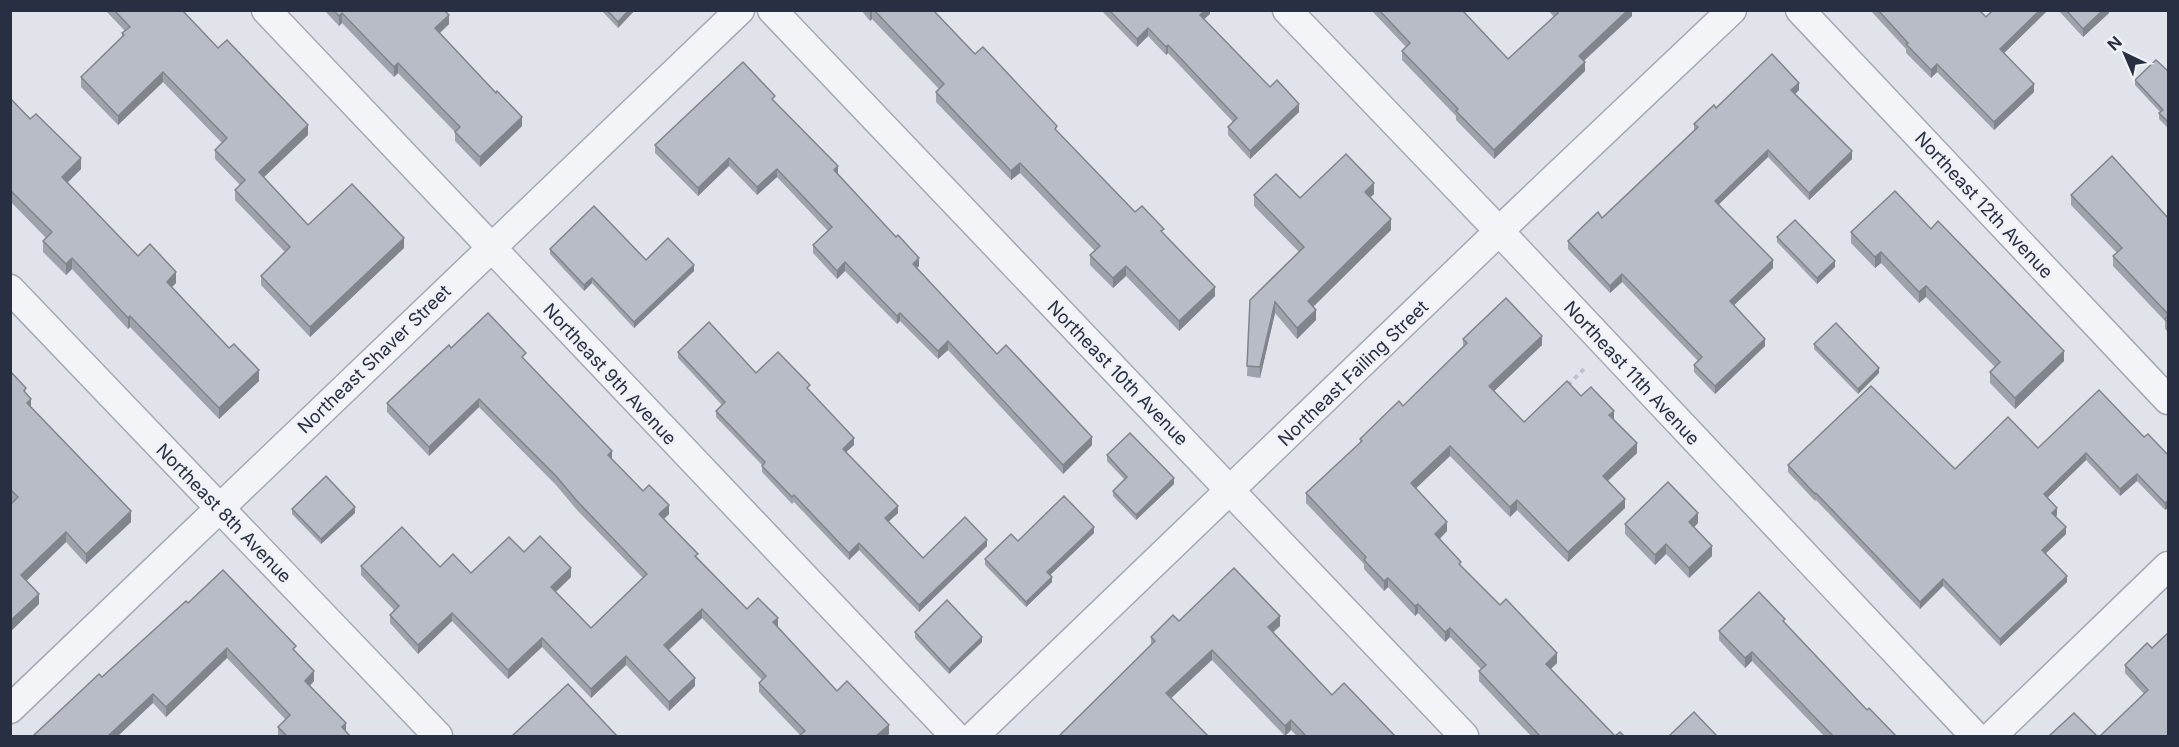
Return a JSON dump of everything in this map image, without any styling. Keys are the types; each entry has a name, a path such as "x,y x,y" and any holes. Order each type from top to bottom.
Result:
{"street":[{"name":"Northeast 9th Avenue","path":"266,10 955,736"},
{"name":"Northeast Shaver Street","path":"10,709 740,10"},
{"name":"Northeast 10th Avenue","path":"772,10 1464,736"},
{"name":"Northeast 11th Avenue","path":"1287,10 1976,736"},
{"name":"Northeast Failing Street","path":"975,736 1732,10"},
{"name":"Northeast 12th Avenue","path":"1800,10 2169,400"},
{"name":"Northeast 8th Avenue","path":"10,289 438,736"},
{"path":"1992,736 2169,566"}],"path":[{"path":"1565,388 1608,347"}],"building":[{"path":"114,10 182,10 218,48 227,40 308,125 259,172 308,225 352,184 404,238 310,327 261,276 290,247 235,190 245,180 215,150 227,138 163,72 118,116 81,77 130,27"},
{"path":"333,10 444,10 449,15 435,28 496,93 497,91 522,117 480,157 455,132 460,127 398,63 394,67 342,13 339,16"},
{"path":"607,10 629,10 618,22"},
{"path":"874,10 933,10 975,54 983,47 1057,126 1055,129 1135,212 1142,206 1164,229 1161,231 1215,287 1179,321 1126,266 1113,278 1090,255 1100,246 1020,163 1011,171 936,92 944,84"},
{"path":"1109,10 1205,10 1200,15 1270,87 1277,80 1299,104 1250,151 1228,127 1237,118 1168,45 1166,47 1148,28 1137,39"},
{"path":"1379,10 1462,10 1508,59 1558,13 1557,10 1628,10 1579,56 1585,62 1494,150 1402,51 1410,43"},
{"path":"1878,10 1979,10 1986,17 1993,10 2040,10 2000,49 2034,84 1994,122 1937,64 1931,70"},
{"path":"2066,10 2103,10 2083,29"},
{"path":"1772,54 1799,83 1791,90 1852,151 1809,193 1768,150 1715,201 1773,260 1730,301 1765,339 1715,386 1694,365 1702,357 1622,274 1610,286 1568,241 1598,212 1602,218 1698,127 1694,124 1714,105 1716,108"},
{"path":"2156,60 2169,72 2169,123 2159,113 2163,110 2135,80"},
{"path":"743,62 775,96 772,99 838,166 834,170 896,237 898,235 919,258 913,264 997,354 1006,345 1092,437 1063,465 948,341 938,351 900,313 897,316 845,262 837,271 813,245 832,227 777,169 757,187 729,158 698,188 655,145"},
{"path":"10,98 30,119 36,114 81,158 62,177 138,256 150,244 176,272 167,282 229,348 234,344 259,370 219,408 130,316 128,318 72,258 66,264 43,241 52,232 10,190"},
{"path":"1346,154 1374,183 1365,192 1391,219 1308,301 1316,310 1297,328 1275,302 1260,367 1247,366 1250,300 1304,247 1254,195 1276,174 1300,198"},
{"path":"2112,156 2169,219 2169,315 2113,256 2122,248 2071,195"},
{"path":"1895,191 1931,229 1938,221 2064,351 2015,398 1990,372 2000,362 1926,286 1919,292 1881,252 1875,257 1851,232"},
{"path":"594,206 646,260 668,238 694,265 634,322 592,278 584,285 550,249"},
{"path":"1795,220 1835,261 1817,278 1777,237"},
{"path":"1506,298 1542,336 1489,386 1524,422 1567,381 1581,396 1591,387 1614,411 1609,415 1637,443 1603,476 1625,499 1568,552 1517,500 1510,507 1450,446 1411,483 1447,522 1435,534 1461,562 1459,564 1500,605 1506,599 1557,653 1546,664 1615,736 1540,736 1479,671 1486,665 1450,628 1445,632 1388,578 1384,581 1364,560 1366,557 1306,493 1362,441 1360,439 1399,401 1403,406 1467,343 1463,339"},
{"path":"488,313 526,353 522,357 612,451 608,455 643,491 649,485 669,505 659,514 698,554 695,556 747,609 758,598 778,618 773,622 837,691 847,681 889,725 876,736 799,736 805,731 759,683 766,676 702,609 664,645 695,678 669,702 626,656 591,689 542,638 508,670 452,613 418,645 390,615 399,606 361,566 402,527 440,567 453,554 471,573 509,537 524,552 540,536 571,568 551,587 591,628 647,574 556,476 479,399 429,447 387,403 449,345 451,348"},
{"path":"709,322 756,373 778,352 810,385 807,388 854,438 843,449 898,506 885,518 923,558 965,517 987,540 919,605 859,543 849,553 794,495 792,497 762,466 765,462 716,411 725,402 678,352"},
{"path":"1836,323 1879,368 1858,389 1814,344"},
{"path":"10,371 26,388 24,391 31,399 27,403 131,511 86,554 66,532 21,575 39,594 10,621 10,505 18,497 10,489"},
{"path":"1871,386 1955,469 2008,417 2038,448 2099,390 2144,437 2148,434 2169,456 2169,500 2165,503 2137,474 2120,489 2086,453 2044,494 2057,508 2052,513 2066,527 2042,550 2067,576 2000,639 1943,579 1920,602 1788,465"},
{"path":"1130,433 1174,478 1136,515 1113,491 1127,477 1107,455"},
{"path":"326,476 355,507 321,539 292,509"},
{"path":"1668,482 1698,513 1689,522 1712,546 1689,568 1666,544 1655,555 1625,524"},
{"path":"1064,496 1094,527 1047,572 1052,577 1026,602 985,559 1011,534 1018,541"},
{"path":"1234,568 1280,616 1268,627 1332,695 1344,683 1395,736 1306,736 1291,720 1285,726 1212,650 1166,693 1208,736 1059,736 1155,641 1151,637 1173,615 1179,621"},
{"path":"223,570 296,646 293,649 314,671 305,681 346,723 342,727 350,736 287,736 278,727 290,715 227,648 166,707 153,694 108,736 33,736 99,674 102,677"},
{"path":"1759,592 1785,619 1783,621 1867,710 1869,708 1896,736 1833,736 1752,652 1745,658 1719,631"},
{"path":"947,600 982,637 949,669 915,632"},
{"path":"2169,632 2169,736 2100,736 2148,690 2125,665 2147,643 2152,648"},
{"path":"568,684 617,736 512,736"},
{"path":"1694,712 1717,736 1669,736"},
{"path":"2074,713 2097,736 2049,736"}]}
